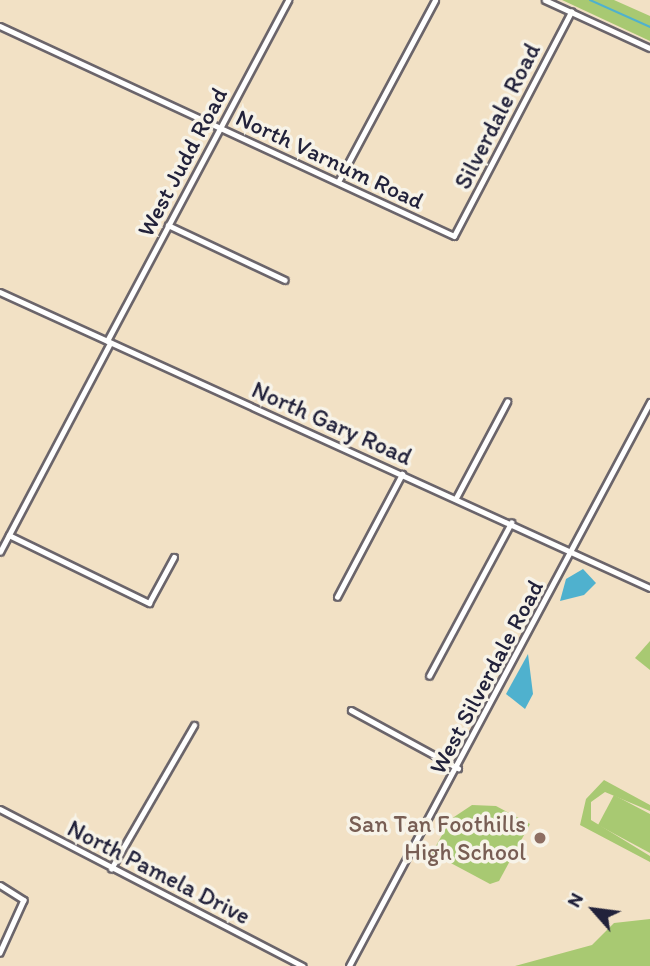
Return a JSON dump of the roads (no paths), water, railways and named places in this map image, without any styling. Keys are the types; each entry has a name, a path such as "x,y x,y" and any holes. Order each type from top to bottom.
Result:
{"street":[{"name":"West Judd Road","path":"0,552 168,225 288,0"},
{"path":"338,182 435,0"},
{"path":"545,0 650,48"},
{"name":"Silverdale Road","path":"454,236 571,12"},
{"name":"North Varnum Road","path":"0,26 454,236"},
{"path":"168,225 285,280"},
{"name":"North Gary Road","path":"0,292 650,588"},
{"path":"456,498 507,402"},
{"name":"West Silverdale Road","path":"349,966 458,768 650,402"},
{"path":"337,597 402,474"},
{"path":"429,676 511,523"},
{"path":"9,535 149,603 174,557"},
{"path":"351,710 458,768"},
{"path":"111,869 194,725"},
{"name":"North Pamela Drive","path":"0,808 111,869 303,966"},
{"path":"0,885 24,900 0,953"}],"water":[{"path":"583,569 596,583 584,595 560,601 566,579"},
{"path":"528,654 533,694 525,709 506,694"}],"waterway":[{"path":"590,0 650,27"}],"place":[{"name":"San Tan Foothills High School","path":"540,838"}]}
